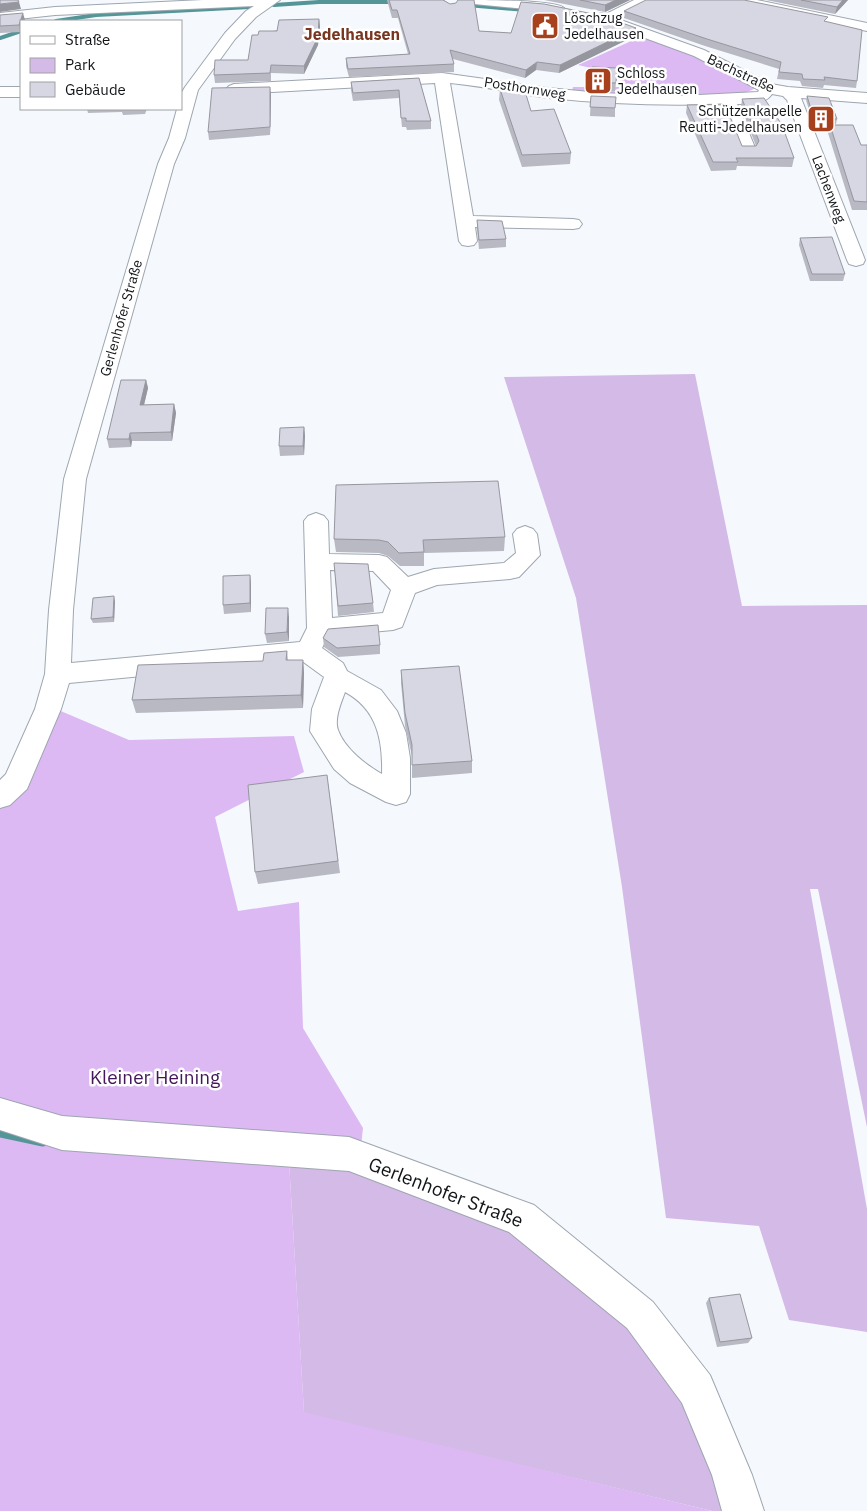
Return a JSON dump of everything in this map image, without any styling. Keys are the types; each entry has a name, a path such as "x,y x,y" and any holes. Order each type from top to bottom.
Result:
{"street":[{"name":"Bachstraße","path":"474,0 550,3 607,19 699,53 763,93"},
{"path":"607,19 644,0"},
{"path":"737,0 867,27"},
{"path":"0,17 55,11 200,2 271,1"},
{"name":"Gerlenhofer Straße","path":"0,797 17,781 48,709 58,674 61,610 75,479 161,182 177,138 186,90 230,36 251,14 271,1"},
{"path":"442,78 468,241"},
{"name":"Posthornweg","path":"186,90 442,78 472,80 528,90 587,97 728,100 763,93 791,95"},
{"path":"0,92 20,92"},
{"name":"Bachstraße","path":"791,95 867,98"},
{"name":"Lachenweg","path":"791,95 856,260"},
{"path":"728,100 748,150"},
{"path":"464,221 573,224"},
{"path":"316,522 318,562 314,639 337,677"},
{"path":"58,674 314,639 392,621 404,588 434,577 510,571 528,555 526,534"},
{"path":"318,562 379,563 404,588"},
{"name":"Gerlenhofer Straße","path":"0,1114 62,1133 348,1154 522,1218 640,1315 685,1374 696,1389 704,1406 732,1475 743,1511"}],"green space":[{"path":"625,28 693,54 755,88 743,93 697,97 572,91 573,87 620,87 621,75 578,65 640,37 621,30"},
{"path":"695,374 742,606 867,605 867,1127 818,889 810,889 867,1209 867,1332 789,1320 759,1226 666,1218 622,887 576,598 504,377"},
{"name":"Kleiner Heining","path":"56,709 129,740 294,736 304,772 215,817 238,911 299,902 303,1028 363,1128 358,1173 289,1161 304,1412 712,1511 0,1511 0,783"},
{"path":"289,1161 358,1173 511,1233 628,1325 683,1393 726,1511 712,1511 304,1413"}],"building":[{"path":"0,0 18,0 19,2 0,4"},
{"path":"389,0 443,0 450,4 456,3 458,0 474,0 479,31 511,33 521,2 544,4 603,16 636,28 560,65 537,62 526,70 450,50 454,64 348,69 346,58 410,54 397,10 392,10"},
{"path":"580,0 616,0 605,5"},
{"path":"646,0 744,0 828,17 824,21 862,30 857,81 824,77 825,80 803,79 802,74 779,72 781,62 624,11"},
{"path":"801,0 843,0 837,7"},
{"path":"23,13 19,25 0,26 0,15"},
{"path":"319,19 318,37 304,66 271,65 270,73 214,75 215,60 248,60 252,35 258,35 259,31 277,31 279,20"},
{"path":"592,67 617,68 616,83 591,82"},
{"path":"419,78 431,121 406,121 406,118 401,118 399,90 353,93 351,82"},
{"path":"270,87 270,127 208,132 212,88"},
{"path":"524,88 531,111 554,109 571,153 522,155 500,89"},
{"path":"591,96 616,97 615,108 590,107"},
{"path":"807,96 829,98 837,119 818,119 815,109 811,109"},
{"path":"764,98 782,125 794,158 736,158 738,162 713,162 687,105 725,104 742,146 756,146 759,141 742,99"},
{"path":"830,125 853,125 861,145 867,145 867,202 854,201"},
{"path":"477,220 502,221 506,239 479,240"},
{"path":"832,237 845,274 812,274 800,238"},
{"path":"121,380 146,380 140,405 174,404 171,432 130,433 129,439 107,439"},
{"path":"304,427 303,446 279,446 280,428"},
{"path":"498,481 505,537 423,540 424,552 399,553 388,542 379,540 334,539 336,485"},
{"path":"334,563 368,564 373,603 338,606"},
{"path":"250,575 250,603 223,605 223,576"},
{"path":"114,596 113,617 91,619 93,598"},
{"path":"266,608 288,608 287,632 265,634"},
{"path":"378,625 380,645 337,648 323,638 328,629"},
{"path":"287,651 286,660 303,660 301,695 132,700 138,665 263,661 264,653"},
{"path":"459,666 472,761 412,765 412,745 405,713 401,670"},
{"path":"327,775 338,861 255,872 248,785"},
{"path":"740,1294 752,1338 720,1342 709,1298"}],"waterway":[{"path":"274,5 319,2 396,2"},
{"path":"467,5 526,10"},
{"path":"63,20 96,15 250,7"},
{"path":"0,38 20,31"},
{"path":"0,1133 43,1142"}],"place":[{"name":"Löschzug Jedelhausen","path":"545,26"},
{"name":"Schloss Jedelhausen","path":"598,81"},
{"name":"Schützenkapelle Reutti-Jedelhausen","path":"821,119"}],"district":[{"name":"Jedelhausen","path":"352,34"}]}
